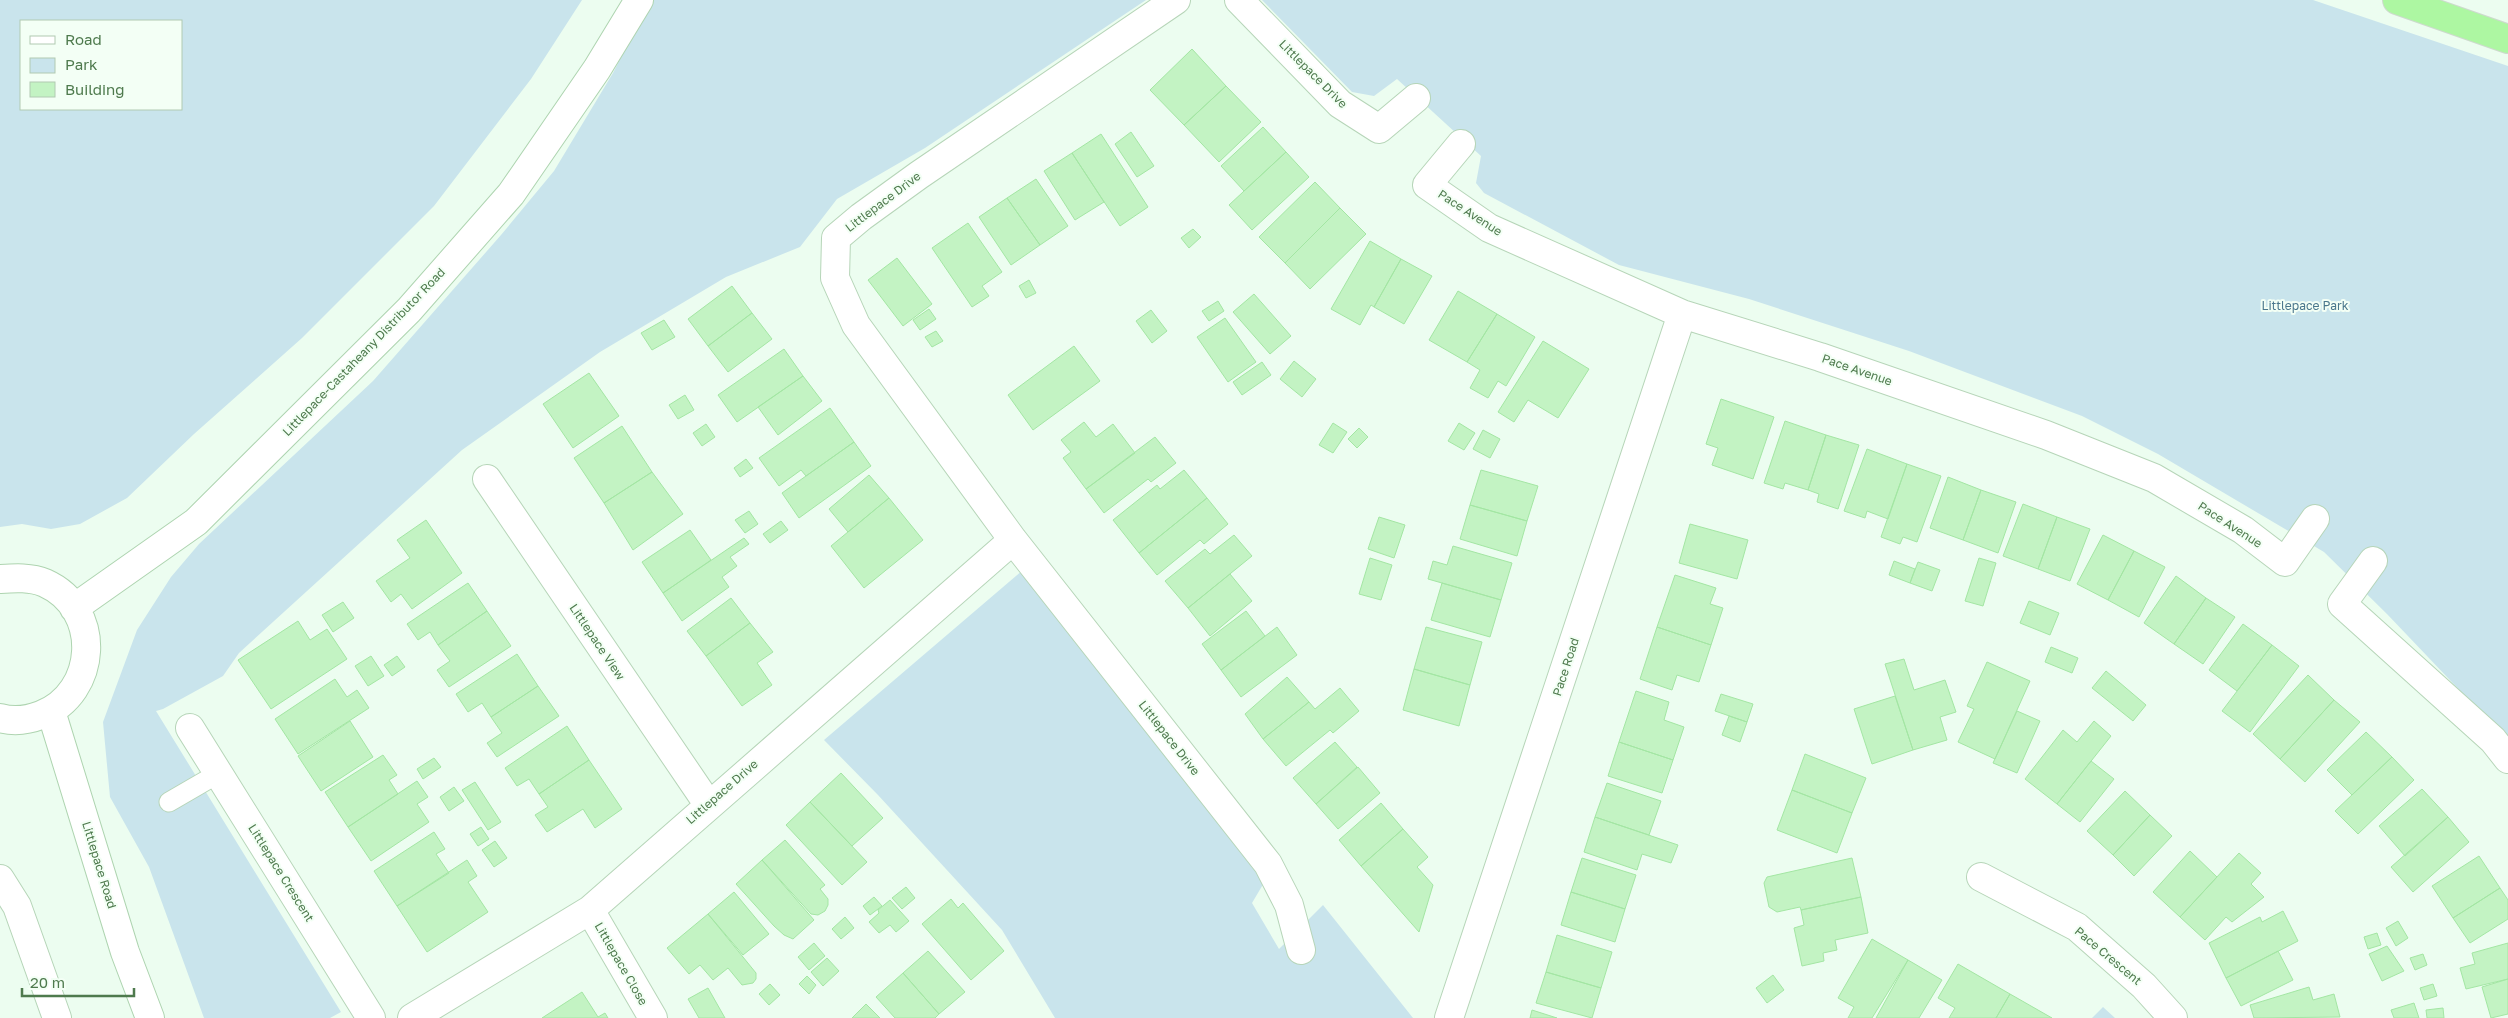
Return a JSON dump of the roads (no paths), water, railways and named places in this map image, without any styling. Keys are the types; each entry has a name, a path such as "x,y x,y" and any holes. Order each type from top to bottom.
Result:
{"highway":[{"path":"2397,0 2508,39"}],"street":[{"name":"Littlepace-Castaheany Distributor Road","path":"74,608 196,522 409,310 511,194 597,69 639,0"},
{"name":"Littlepace Drive","path":"1176,0 919,175 861,217 836,238 835,278 856,325 1013,540 1268,864 1289,905 1301,950"},
{"name":"Littlepace Drive","path":"1239,0 1340,104 1379,129 1416,98"},
{"name":"Pace Avenue","path":"1461,144 1427,185 1489,228 1682,314 1820,357 2046,435 2154,478 2243,530 2285,562 2315,519"},
{"name":"Pace Road","path":"1449,1018 1682,314"},
{"name":"Littlepace View","path":"487,479 708,804"},
{"name":"Littlepace Drive","path":"412,1018 590,910 708,804 1013,540"},
{"path":"2373,561 2342,604 2493,740 2508,759"},
{"path":"0,578 23,577 45,583 64,596 74,608 86,634 87,657 81,678 69,697 51,711 31,719 8,720 0,718"},
{"name":"Littlepace Road","path":"51,711 125,952 150,1018"},
{"name":"Littlepace Crescent","path":"190,728 371,1018"},
{"name":"Pace Crescent","path":"1981,877 2077,927 2144,986 2173,1018"},
{"path":"0,879 17,906 57,1018"},
{"name":"Littlepace Close","path":"590,910 653,1018"}],"lane":[{"path":"169,802 219,773"}],"park label":[{"name":"Littlepace Park","path":"2305,306"}]}
